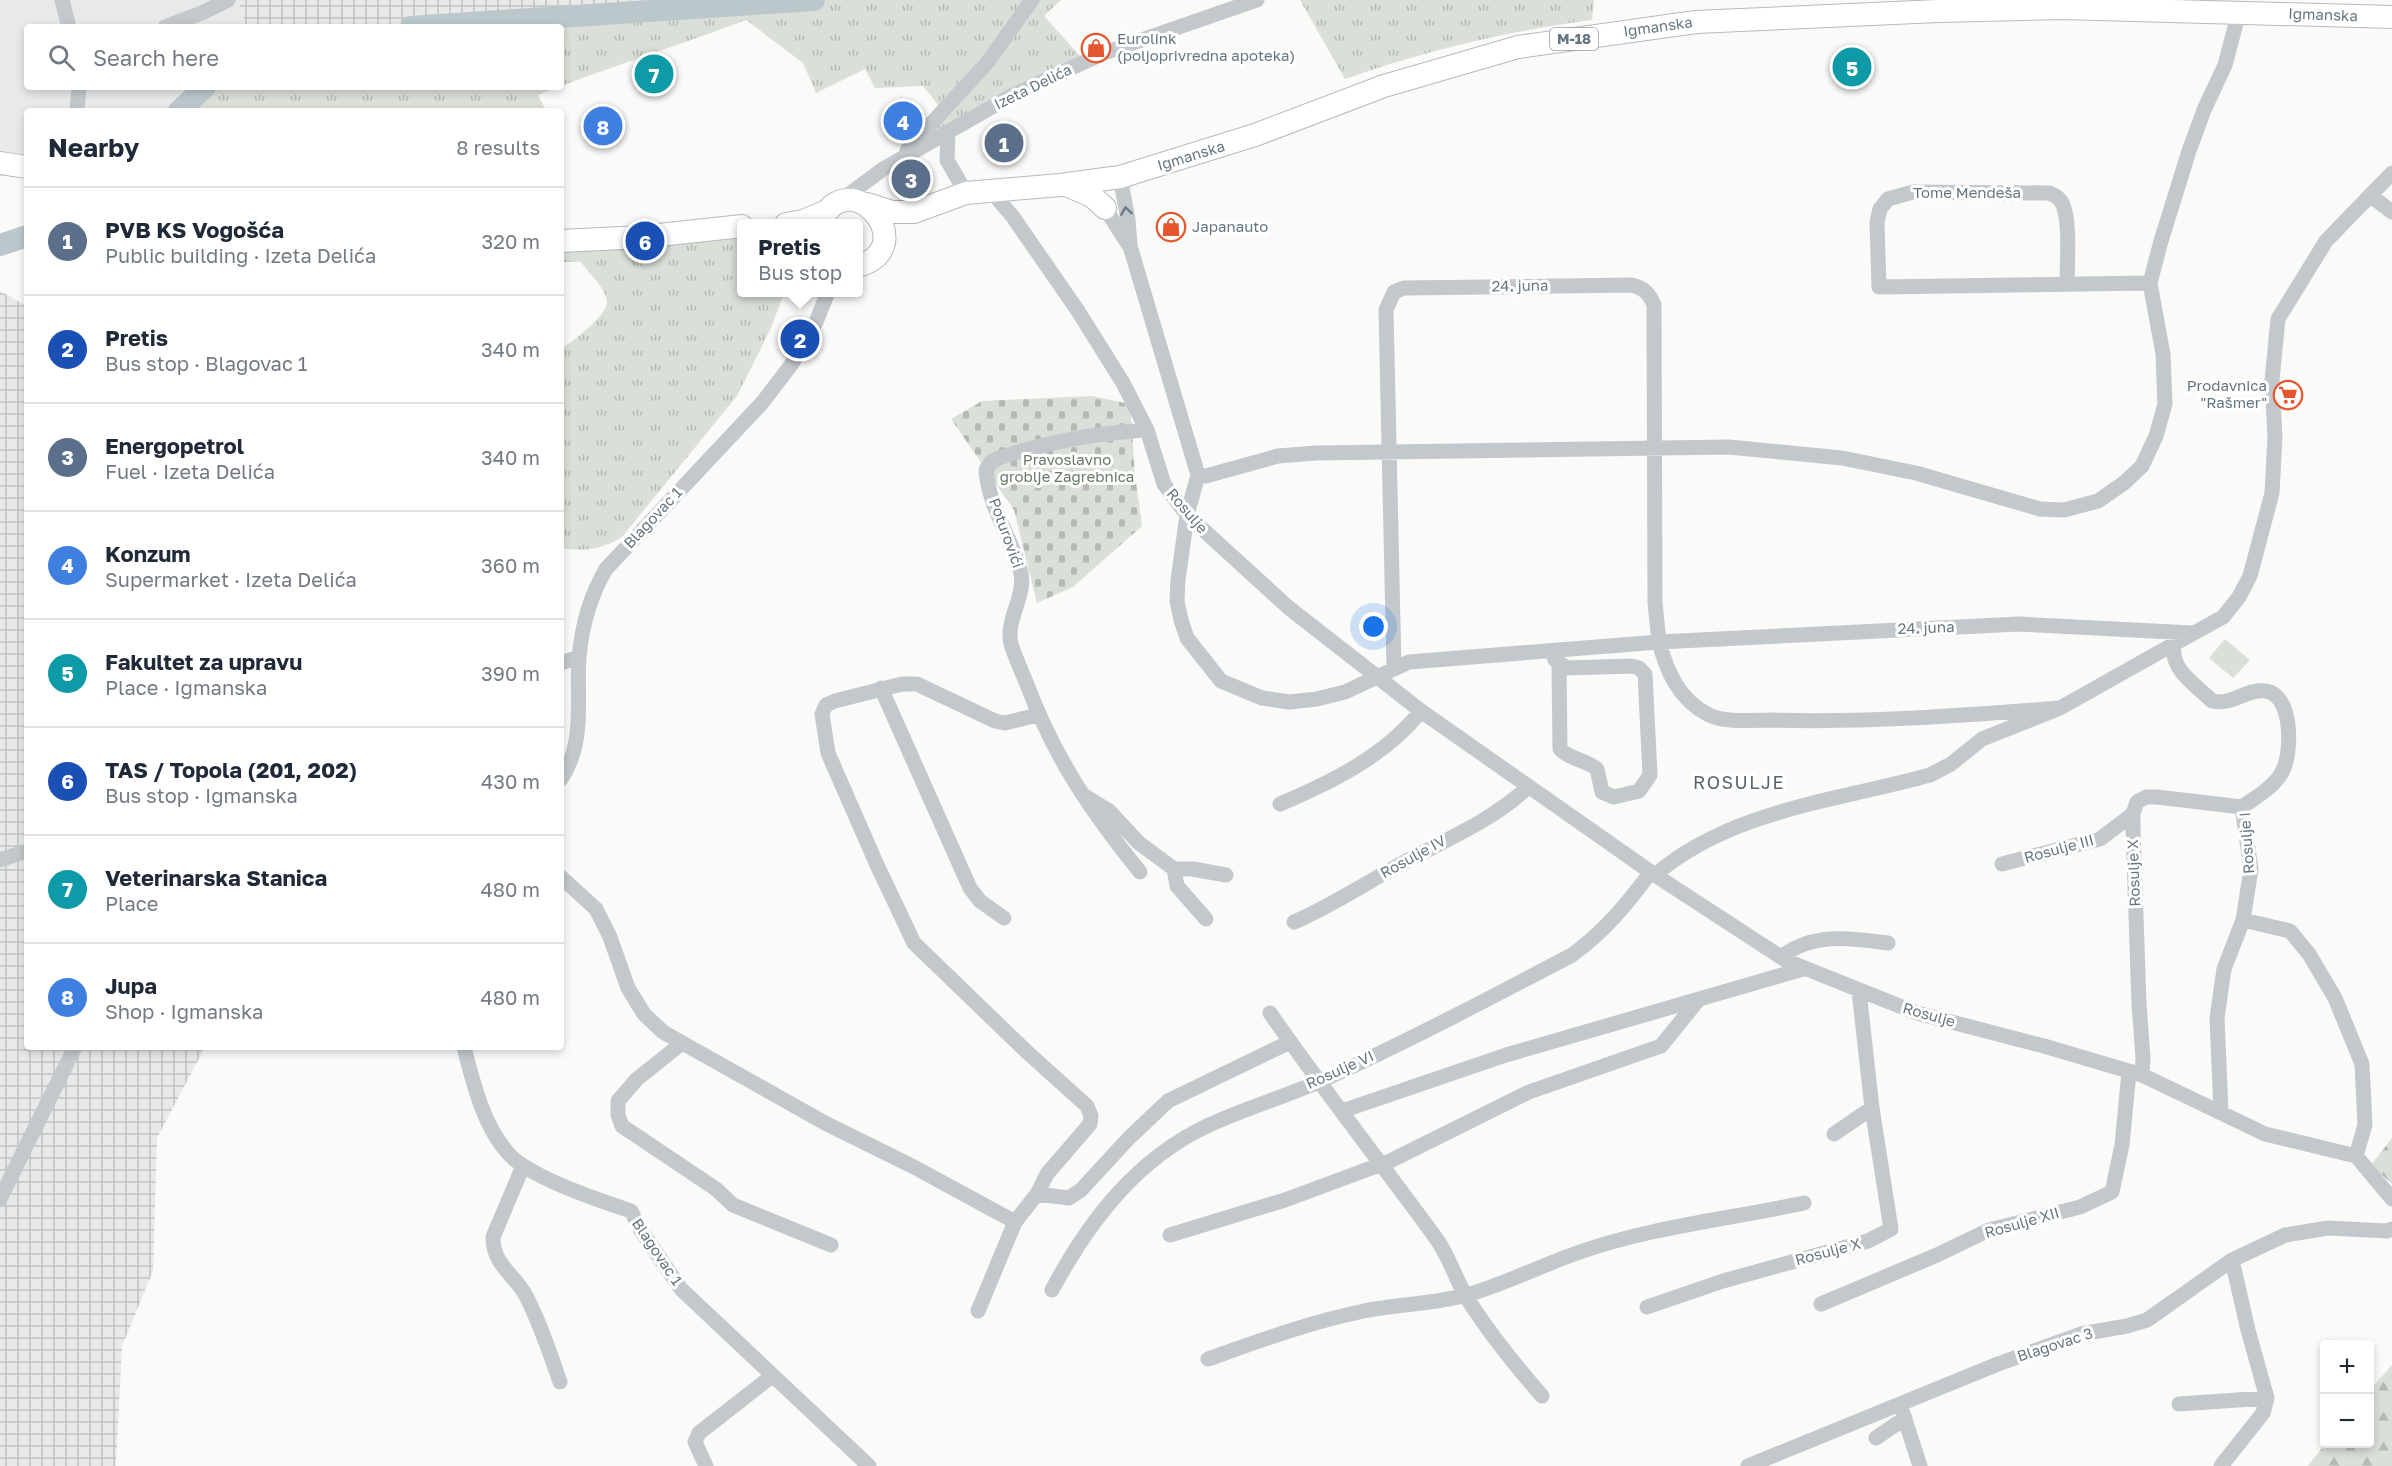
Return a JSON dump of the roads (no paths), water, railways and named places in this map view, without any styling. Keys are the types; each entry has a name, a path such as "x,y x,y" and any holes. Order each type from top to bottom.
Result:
{"main road":[{"name":"Igmanska","path":"865,204 892,212 914,212 966,193 1064,185 1120,177 1255,135 1384,87 1518,47 1696,22 2062,8 2392,17"},
{"path":"0,163 24,167"},
{"path":"1064,185 1092,196 1105,208"},
{"name":"M-18","path":"812,219 853,200 865,204"},
{"path":"865,204 876,212 882,222 884,234 882,245"},
{"name":"Igmanska","path":"882,245 894,230 914,212"},
{"path":"564,241 631,238 737,226"},
{"name":"M-18","path":"863,264 874,258 882,245"}],"street":[{"path":"62,0 68,24"},
{"path":"173,24 228,0"},
{"name":"Izeta Delića","path":"826,214 883,169 1013,94 1104,53 1257,0"},
{"path":"1938,11 1960,0"},
{"path":"899,159 987,63 1030,5"},
{"path":"1198,475 1206,476 1278,456 1388,451 1459,452 1729,447 1842,458 1916,473 2040,509 2064,510 2090,505 2124,483 2142,466 2156,436 2165,404 2163,354 2150,283 2189,151 2204,110 2225,65 2239,12"},
{"path":"76,108 79,90"},
{"path":"948,133 947,160 966,193"},
{"path":"1653,874 1678,855 1722,831 1769,816 1930,776 1951,764 1982,739 2060,708 2223,617 2239,597 2250,576 2272,493 2275,437 2272,380 2278,318 2326,241 2392,173"},
{"path":"1120,177 1128,219 1130,246 1198,475 1187,515 1177,601 1187,638 1221,681 1262,698 1289,702 1317,699 1345,692 1408,662 1555,658 1659,642"},
{"path":"865,204 867,180"},
{"path":"1098,181 1105,208 1130,246"},
{"name":"Rosulje","path":"990,190 1013,218 1078,311 1123,383 1147,430 1164,484 1187,515 1289,608 1421,711 1653,874 1803,969 1917,1013 2136,1073 2221,1113"},
{"name":"Tome Mendeša","path":"2067,283 2065,217 2062,203 2057,196 2049,193 1913,192 1888,199 1880,209 1877,222 1879,287 2150,283"},
{"path":"2370,195 2392,212"},
{"name":"24. juna","path":"1388,451 1386,310 1394,292 1404,288 1632,285 1642,288 1650,294 1654,305 1655,603 1659,642 1668,671 1688,702 1710,716 1834,722 1952,717 2060,708"},
{"name":"Blagovac 1","path":"564,775 575,747 579,724 579,657 584,624 593,591 606,569 762,403 791,365 816,322 826,297"},
{"name":"Poturovići","path":"1140,872 1100,823 1080,793 1038,715 1011,643 1011,629 1022,592 1020,568 994,502 986,470 991,462 999,458 1050,444 1112,432 1147,430"},
{"path":"1388,451 1394,668"},
{"name":"24. juna","path":"1659,642 2019,624 2192,633"},
{"name":"Rosulje I","path":"2174,644 2172,653 2179,670 2212,701 2235,699 2253,691 2274,693 2285,710 2291,741 2283,771 2268,788 2242,807 2252,869 2242,920 2224,969 2217,1018 2221,1113"},
{"path":"564,662 579,657"},
{"path":"1555,658 1568,668 1631,666 1639,668 1645,674 1650,775 1639,791 1614,796 1602,792 1597,769 1589,763 1563,753 1560,749 1555,658"},
{"path":"978,1311 1015,1222 1037,1194 1047,1174 1090,1124 1091,1116 1087,1106 922,951 906,929 828,753 822,714 826,705 835,701 881,688 917,684 995,721 1005,723 1038,715"},
{"path":"881,688 970,888 980,901 1004,918"},
{"path":"1280,804 1313,790 1356,767 1386,746 1421,711"},
{"name":"Rosulje IV","path":"1294,922 1314,914 1390,869 1510,805 1528,787"},
{"path":"1080,793 1109,811 1139,843 1174,869 1193,869 1226,875"},
{"name":"Rosulje III","path":"2002,864 2100,839 2133,814 2137,802 2146,797 2242,807"},
{"name":"Rosulje X","path":"2133,814 2139,1004 2144,1058 2136,1073"},
{"path":"0,860 24,852"},
{"path":"1174,869 1178,886 1206,919"},
{"name":"Rosulje VI","path":"1052,1290 1073,1251 1109,1202 1163,1151 1208,1126 1318,1082 1572,955 1618,916 1653,874"},
{"path":"564,880 596,909 628,988 644,1014 663,1032 825,1123 914,1167 1015,1222"},
{"path":"2242,920 2290,931 2309,954 2335,998 2362,1064 2365,1125 2356,1156"},
{"path":"1781,957 1790,950 1815,940 1841,937 1888,943"},
{"path":"1342,1111 1506,1055 1803,969"},
{"name":"Rosulje X","path":"1647,1306 1724,1281 1868,1242 1891,1229 1872,1108 1859,991"},
{"path":"1170,1235 1285,1200 1380,1164 1529,1092 1661,1046 1699,999"},
{"path":"1270,1013 1318,1082 1440,1244 1465,1296 1516,1366 1542,1396"},
{"path":"1037,1194 1069,1198 1081,1190 1128,1139 1168,1101 1290,1042"},
{"path":"681,1044 637,1079 618,1101 618,1115 622,1126 716,1189 733,1205 831,1245"},
{"path":"0,1198 74,1050"},
{"name":"Blagovac 1","path":"465,1050 476,1095 502,1146 524,1166 600,1201 631,1211 640,1230 681,1289 869,1466"},
{"name":"Rosulje XII","path":"1821,1304 1936,1256 1989,1230 2080,1207 2112,1192 2136,1073"},
{"path":"1834,1134 1872,1108"},
{"path":"2221,1113 2265,1134 2356,1156 2392,1199"},
{"path":"524,1166 493,1237 493,1247 499,1263 525,1293 560,1382"},
{"path":"1208,1359 1291,1330 1365,1311 1465,1296 1506,1282 1578,1252 1679,1226 1804,1203"},
{"name":"Blagovac 3","path":"1748,1466 1903,1411 1998,1364 2080,1334 2147,1320 2232,1260 2285,1235 2328,1228 2387,1231 2392,1228"},
{"path":"2221,1466 2263,1413 2267,1398 2232,1260"},
{"path":"706,1466 696,1442 699,1433 772,1376"},
{"path":"2179,1404 2267,1398"},
{"path":"1876,1438 1903,1411 1920,1466"}],"waterway":[{"path":"456,24 814,0"},
{"path":"182,108 202,90"},
{"path":"0,245 24,237"}],"place":[{"name":"Eurolink (poljoprivredna apoteka)","path":"1096,48"},
{"name":"Fakultet za upravu","path":"1852,67"},
{"name":"Veterinarska Stanica","path":"654,74"},
{"name":"Konzum","path":"903,121"},
{"name":"Jupa","path":"603,126"},
{"name":"PVB KS Vogošća","path":"1004,143"},
{"name":"Energopetrol","path":"911,179"},
{"name":"Japanauto","path":"1171,227"},
{"name":"TAS / Topola (201, 202)","path":"645,241"},
{"name":"Pretis","path":"800,339"},
{"name":"Prodavnica \"Rašmer\"","path":"2288,395"}],"district":[{"name":"ROSULJE","path":"1739,783"}],"park label":[{"name":"Pravoslavno groblje Zagrebnica","path":"1067,468"}]}
